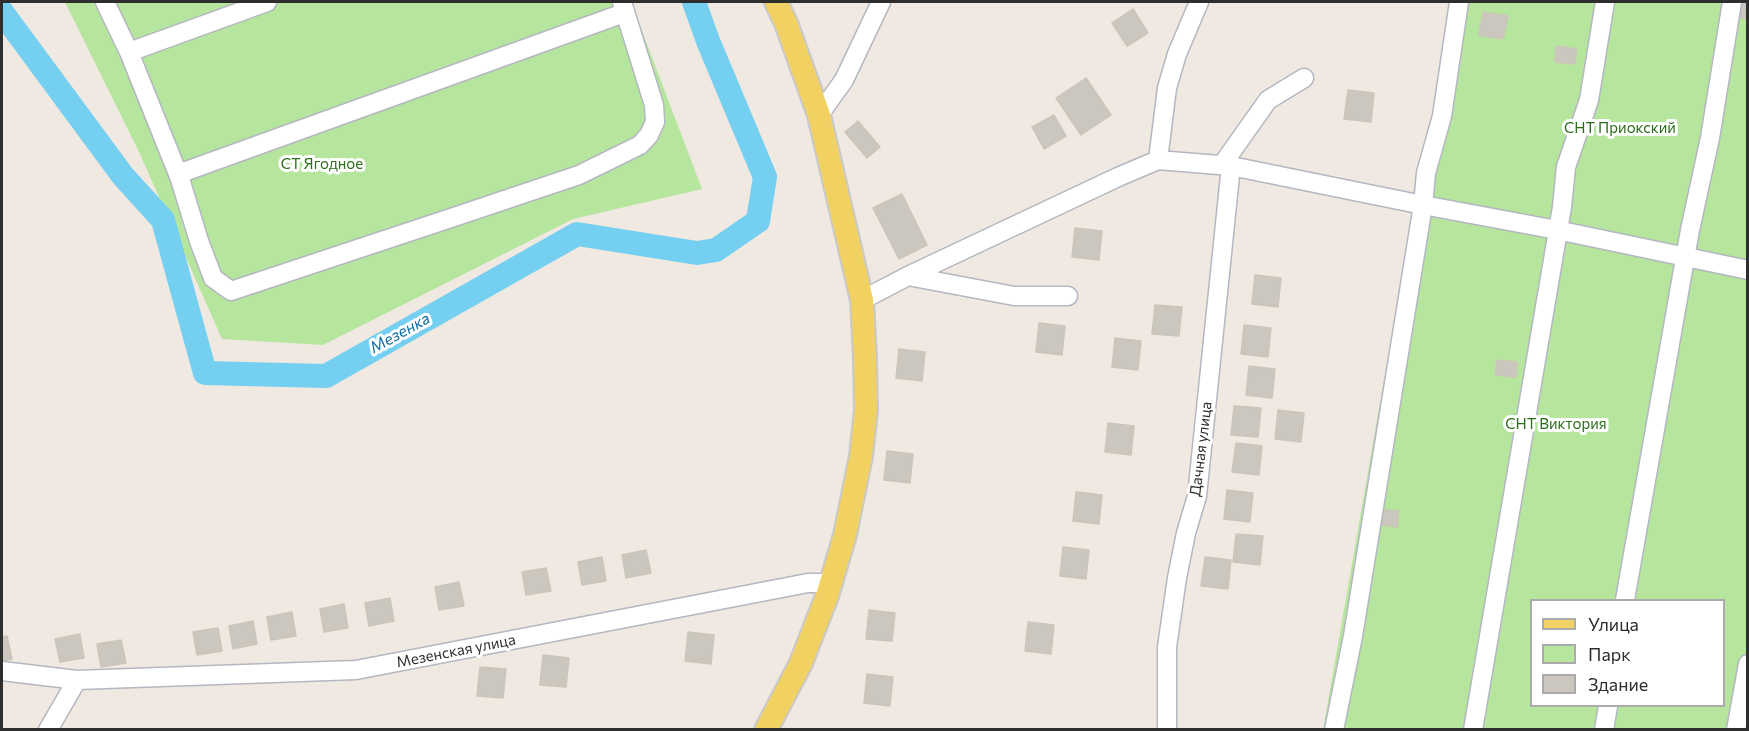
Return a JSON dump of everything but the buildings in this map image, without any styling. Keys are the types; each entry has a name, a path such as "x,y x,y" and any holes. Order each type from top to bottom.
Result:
{"main road":[{"path":"765,729 801,663 831,583 845,535 861,456 866,410 866,359 862,300 819,115 786,23 776,2"}],"street":[{"path":"105,2 129,52 178,174 213,278 231,291 579,174 640,146 649,135 655,122 654,105 623,7 178,174"},
{"path":"129,52 267,2"},
{"path":"819,115 844,80 881,2"},
{"path":"1158,160 1167,88 1199,2"},
{"path":"1334,729 1353,636 1423,205 1426,173 1442,116 1459,2"},
{"path":"1473,729 1562,207 1566,167 1589,100 1605,2"},
{"path":"1625,599 1690,230 1710,138 1732,2"},
{"path":"1227,166 1268,100 1304,78"},
{"path":"862,300 908,276 1158,160 1227,166 1557,230 1748,270"},
{"name":"Дачная улица","path":"1167,729 1167,647 1186,532 1197,496 1227,166"},
{"path":"908,276 1014,296 1068,296"},
{"name":"Мезенская улица","path":"2,671 77,680 356,670 808,583 831,583"},
{"path":"1736,729 1748,664"},
{"path":"48,729 77,680"},
{"path":"1604,729 1608,707"}],"green space":[{"name":"СТ Ягодное","path":"65,2 631,2 702,189 573,219 323,345 222,339 139,152"},
{"name":"СНТ Виктория","path":"1453,2 1747,2 1747,729 1323,730 1413,214"}],"waterway":[{"name":"Мезенка","path":"2,12 123,176 163,220 205,373 326,376 577,234 697,253 716,250 758,221 765,177 694,2"}],"park label":[{"name":"СНТ Приокский","path":"1620,128"}]}
